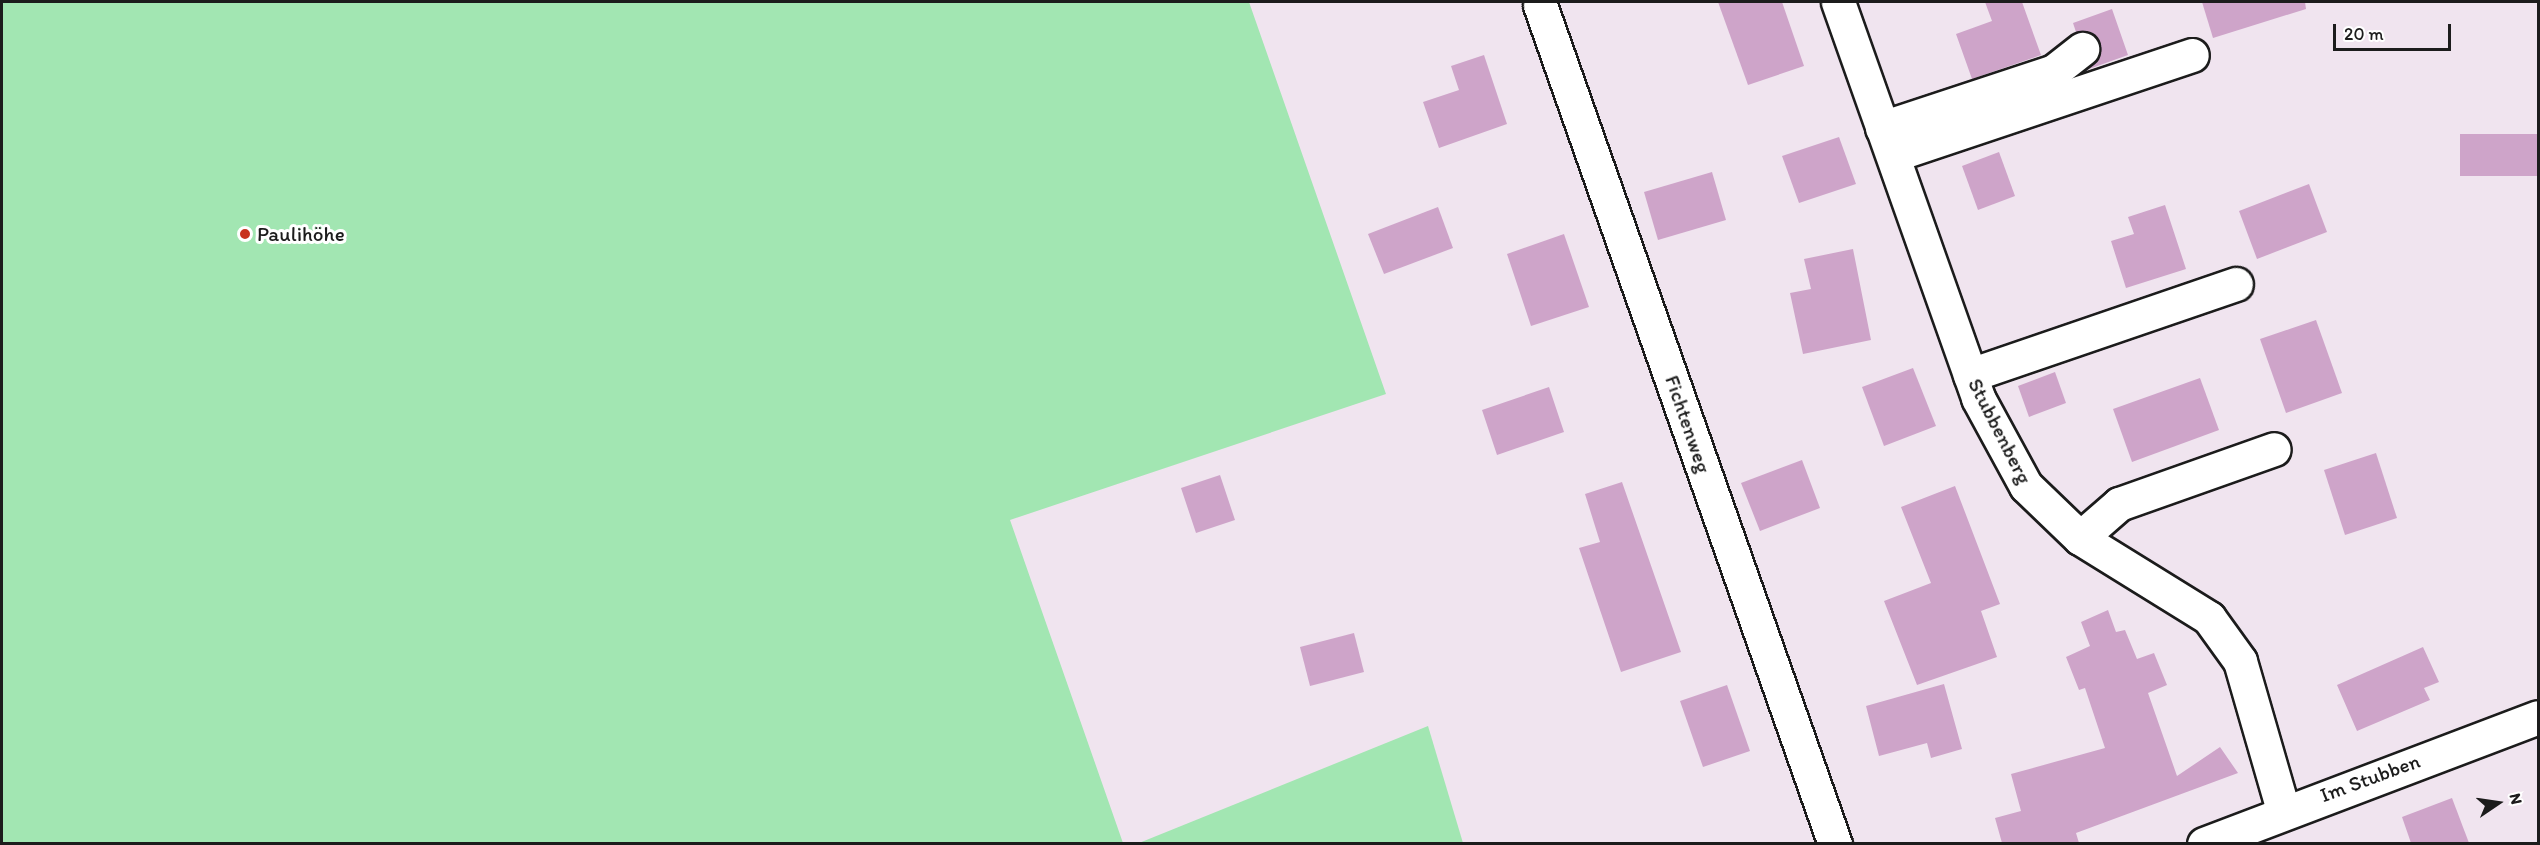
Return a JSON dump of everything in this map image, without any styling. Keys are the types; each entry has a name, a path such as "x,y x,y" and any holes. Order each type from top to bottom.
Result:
{"street":[{"name":"Stubbenberg","path":"1842,3 1970,375 2026,486 2080,538 2215,626 2240,661 2283,810"},
{"name":"Fichtenweg","path":"1540,5 1835,843"},
{"path":"1888,141 2054,71 2082,49"},
{"path":"1888,141 2192,56"},
{"path":"1970,375 2236,284"},
{"path":"2080,538 2119,504 2274,449"},
{"name":"Im Stubben","path":"2204,843 2283,810 2538,717"}],"green space":[{"path":"2,2 1249,2 1386,394 1010,520 1123,843 2,843"},
{"path":"1428,726 1463,843 1139,843"}],"building":[{"path":"1718,2 1782,2 1804,66 1748,85"},
{"path":"1985,2 2022,2 2041,55 1972,79 1956,34 1992,21"},
{"path":"2202,2 2305,2 2306,9 2213,38"},
{"path":"2112,9 2128,55 2089,69 2100,46 2089,32 2076,32 2073,23"},
{"path":"1484,55 1507,124 1439,148 1423,102 1459,90 1451,66"},
{"path":"2460,134 2538,134 2538,176 2460,176"},
{"path":"1839,137 1856,184 1799,203 1782,156"},
{"path":"1999,152 2015,196 1978,210 1962,166"},
{"path":"1712,172 1726,220 1658,240 1644,192"},
{"path":"2309,184 2327,232 2257,259 2239,211"},
{"path":"2165,205 2186,269 2126,288 2111,241 2134,234 2128,217"},
{"path":"1438,207 1453,248 1384,274 1368,234"},
{"path":"1564,234 1589,307 1531,326 1507,254"},
{"path":"1853,249 1871,340 1803,354 1790,293 1811,289 1804,259"},
{"path":"2316,320 2342,393 2286,413 2260,339"},
{"path":"1913,368 1936,426 1884,446 1862,387"},
{"path":"2055,372 2066,403 2029,417 2018,386"},
{"path":"2200,378 2219,430 2132,462 2113,409"},
{"path":"1549,387 1564,432 1497,455 1482,410"},
{"path":"2376,453 2397,518 2345,535 2324,470"},
{"path":"1802,460 1820,508 1760,531 1741,483"},
{"path":"1220,475 1235,520 1196,533 1181,488"},
{"path":"1622,482 1681,652 1621,672 1579,548 1600,542 1585,494"},
{"path":"1955,486 2000,604 1981,611 1997,657 1917,685 1884,601 1931,583 1901,507"},
{"path":"2108,610 2116,632 2125,630 2137,659 2154,653 2167,685 2148,693 2177,776 2220,747 2238,773 2076,833 2079,843 2002,843 1995,818 2021,811 2011,774 2105,748 2085,688 2079,690 2066,657 2090,646 2081,622"},
{"path":"1354,633 1364,672 1310,686 1300,647"},
{"path":"2423,647 2439,682 2424,688 2430,700 2357,731 2337,685"},
{"path":"1944,684 1962,749 1931,758 1927,743 1879,756 1866,706"},
{"path":"1727,685 1750,751 1703,767 1680,701"},
{"path":"2452,798 2469,843 2411,843 2402,817"}],"place":[{"name":"Paulihöhe","path":"245,234"}]}
